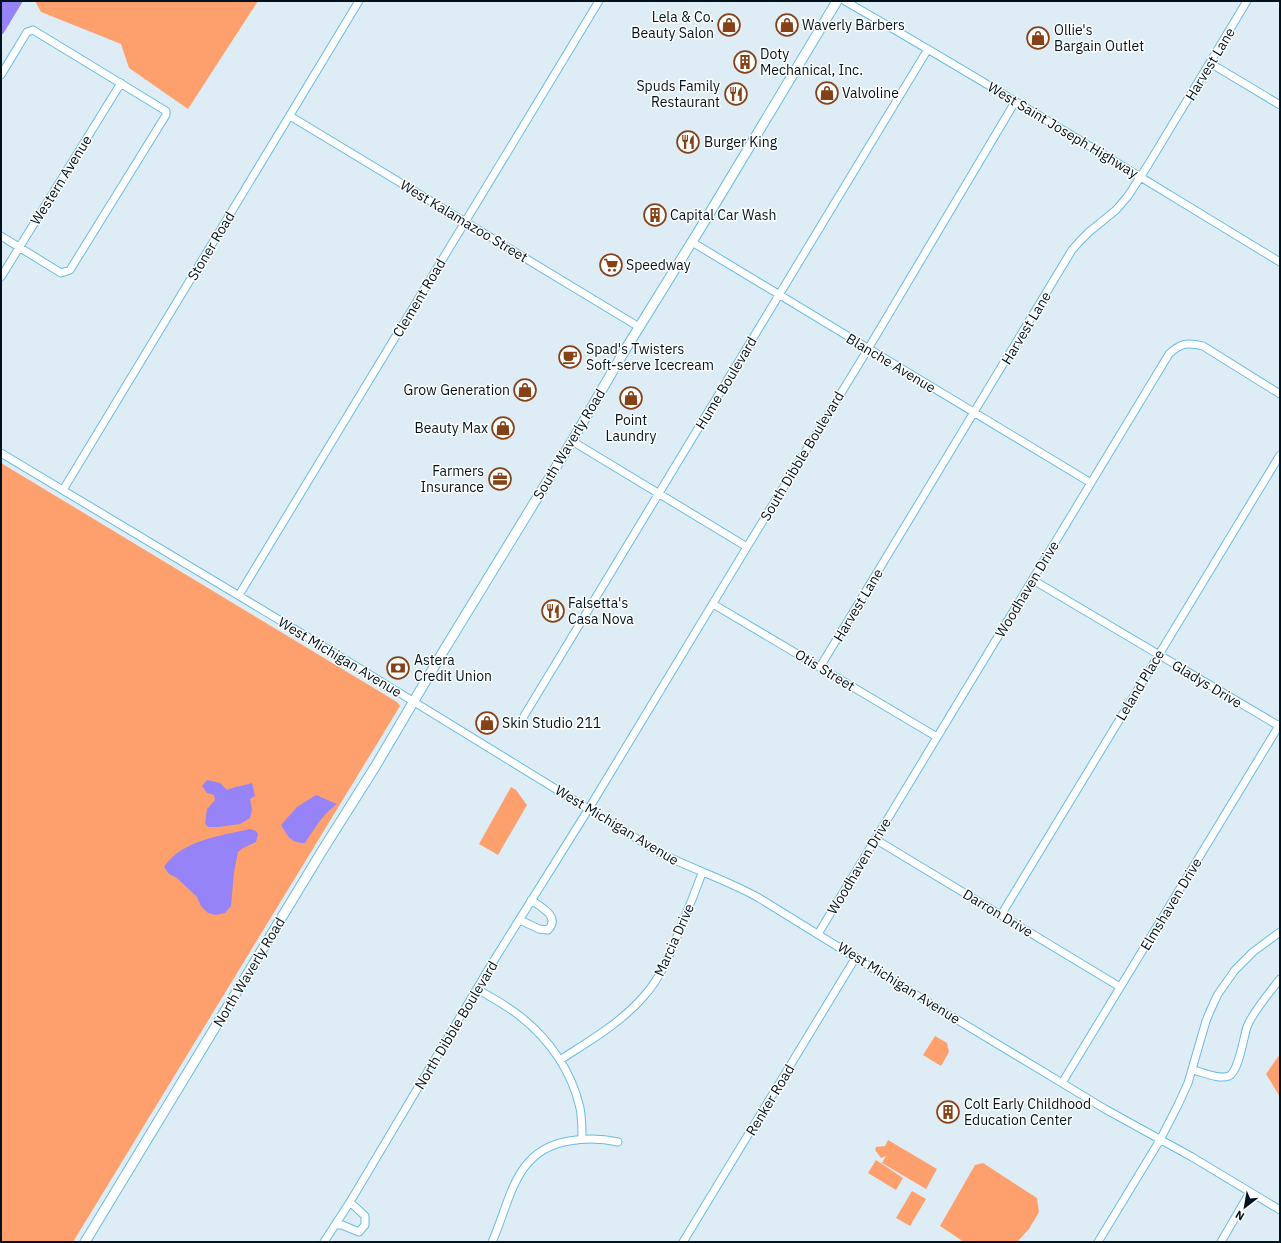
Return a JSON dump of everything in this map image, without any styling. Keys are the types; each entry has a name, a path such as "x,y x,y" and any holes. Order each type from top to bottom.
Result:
{"main road":[{"name":"South Waverly Road","path":"414,702 837,1"},
{"name":"North Waverly Road","path":"85,1242 414,702"}],"street":[{"name":"Stoner Road","path":"63,490 359,1"},
{"name":"Clement Road","path":"239,596 599,1"},
{"name":"West Saint Joseph Highway","path":"845,1 928,49 1280,262"},
{"name":"Harvest Lane","path":"820,667 1072,250 1089,232 1119,207 1141,178 1247,1"},
{"path":"1,75 27,32 33,30 166,111 166,115 70,270 60,273 1,236"},
{"name":"Hume Boulevard","path":"524,716 928,49"},
{"path":"1210,63 1280,105"},
{"name":"Western Avenue","path":"1,277 121,83"},
{"name":"South Dibble Boulevard","path":"588,810 868,349 1015,102"},
{"name":"West Kalamazoo Street","path":"290,116 639,327"},
{"name":"Blanche Avenue","path":"692,242 1091,483"},
{"name":"Woodhaven Drive","path":"818,934 1169,354 1177,347 1185,344 1203,346 1280,394"},
{"path":"572,441 747,547"},
{"name":"West Michigan Avenue","path":"1,453 414,702 660,853 702,873 746,890 1062,1083 1192,1157 1280,1210"},
{"name":"Leland Place","path":"1001,915 1280,455"},
{"name":"Gladys Drive","path":"1033,580 1279,725"},
{"name":"Otis Street","path":"713,604 936,737"},
{"name":"Elmshaven Drive","path":"1062,1083 1279,725"},
{"name":"North Dibble Boulevard","path":"324,1242 350,1202 477,989 588,810"},
{"name":"Darron Drive","path":"875,839 1120,987"},
{"name":"Marcia Drive","path":"560,1060 604,1031 622,1017 638,1003 654,984 671,953 702,873"},
{"path":"520,920 539,929 548,930 550,927 553,920 551,915 532,900"},
{"path":"1098,1242 1160,1140 1184,1093 1193,1070 1208,1015 1221,989 1235,970 1252,952 1280,932"},
{"name":"Renker Road","path":"683,1242 856,957"},
{"path":"1193,1070 1218,1077 1226,1076 1233,1072 1237,1065 1247,1026 1251,1018 1280,979"},
{"path":"477,989 520,1016 534,1028 551,1047 560,1060 575,1092 580,1110 582,1139"},
{"path":"492,1242 516,1181 528,1161 537,1153 560,1142 582,1139 600,1139 618,1142"},
{"path":"1221,1242 1250,1192"},
{"path":"335,1225 342,1225 359,1232 365,1225 365,1216 350,1202"}],"shaded area":[{"path":"1,1 23,1 3,34 1,34"},
{"path":"35,1 258,1 188,109 129,68 121,44 41,12"},
{"path":"1,463 397,702 400,706 73,1242 1,1242"},
{"path":"207,780 220,783 227,790 252,783 255,796 250,799 252,810 250,818 240,824 208,827 205,823 207,809 215,800 214,795 207,793 202,786"},
{"path":"511,787 516,790 527,805 498,855 479,844"},
{"path":"316,795 337,804 323,817 305,843 296,842 288,836 281,825 297,807"},
{"path":"250,829 256,831 258,834 256,842 238,852 234,872 231,906 225,913 216,915 208,913 201,906 197,897 177,878 169,874 164,867 181,851 202,840"},
{"path":"935,1036 947,1043 949,1052 941,1066 923,1055"},
{"path":"1280,1054 1280,1097 1266,1074"},
{"path":"888,1140 937,1169 926,1189 882,1163 886,1156 881,1158 875,1150 876,1147 885,1146"},
{"path":"876,1160 903,1178 896,1190 868,1173"},
{"path":"983,1163 1037,1198 1039,1212 1029,1229 1017,1242 964,1242 940,1226 975,1165"},
{"path":"912,1191 926,1199 910,1226 896,1218"}],"place":[{"name":"Lela & Co. Beauty Salon","path":"729,25"},
{"name":"Waverly Barbers","path":"787,25"},
{"name":"Ollie's Bargain Outlet","path":"1038,38"},
{"name":"Doty Mechanical, Inc.","path":"745,62"},
{"name":"Valvoline","path":"827,93"},
{"name":"Spuds Family Restaurant","path":"736,94"},
{"name":"Burger King","path":"688,142"},
{"name":"Capital Car Wash","path":"655,215"},
{"name":"Speedway","path":"611,265"},
{"name":"Spad's Twisters Soft-serve Icecream","path":"570,357"},
{"name":"Grow Generation","path":"525,390"},
{"name":"Point Laundry","path":"631,398"},
{"name":"Beauty Max","path":"503,428"},
{"name":"Farmers Insurance","path":"500,479"},
{"name":"Falsetta's Casa Nova","path":"553,611"},
{"name":"Astera Credit Union","path":"398,668"},
{"name":"Skin Studio 211","path":"487,723"},
{"name":"Colt Early Childhood Education Center","path":"948,1112"}]}
